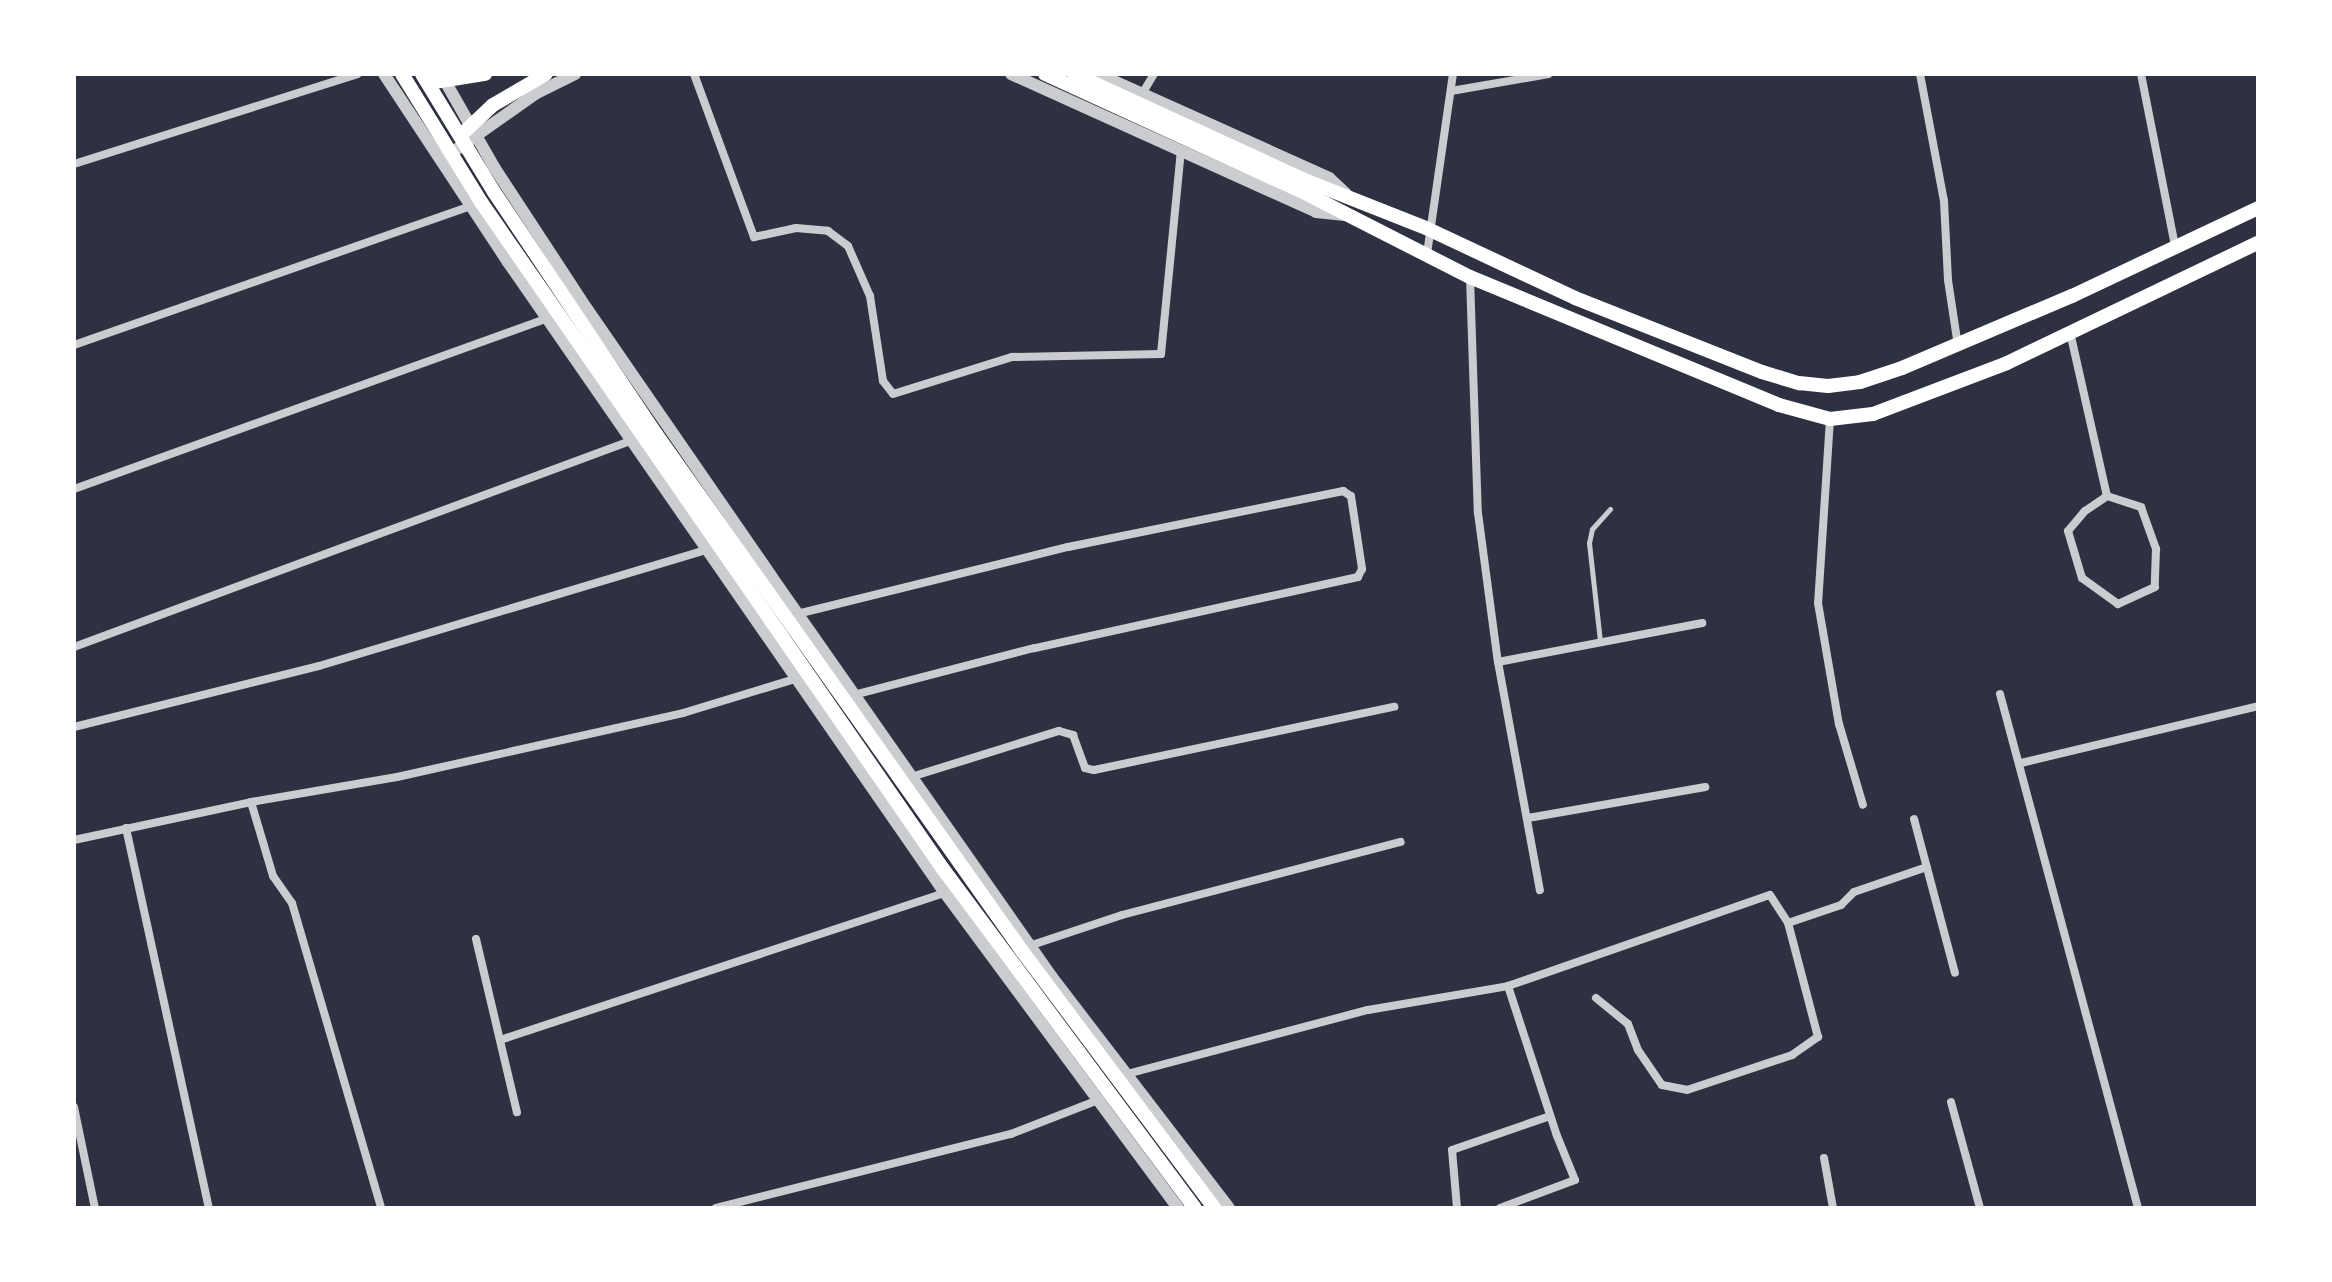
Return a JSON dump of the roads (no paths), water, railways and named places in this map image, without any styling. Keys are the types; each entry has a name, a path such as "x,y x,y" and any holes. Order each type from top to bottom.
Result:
{"main road":[{"path":"402,74 481,202 943,869 1195,1208"},
{"path":"485,74 430,76 460,136 545,270 811,654 1022,951 1214,1208"},
{"path":"460,136 493,105 546,74"},
{"path":"1045,74 1304,186 1351,199 1428,229 1575,298 1762,372 1799,383 1828,386 1860,382 1958,346 2258,208"},
{"path":"1074,74 1304,186 1348,215 1470,277 1779,405 1830,419 1873,414 1912,402 2007,363 2258,243"}],"street":[{"path":"74,164 358,74"},
{"path":"384,74 548,318 945,893 1178,1208"},
{"path":"442,160 535,94 575,74"},
{"path":"694,74 754,237 796,228 828,231 848,246 870,296 883,381 893,394 1012,357 1161,354 1181,151"},
{"path":"1011,74 1316,212 1348,215"},
{"path":"1098,74 1329,178 1351,199"},
{"path":"1142,94 1154,74"},
{"path":"1427,254 1428,229 1453,74"},
{"path":"1451,91 1549,74"},
{"path":"1920,74 1944,201 1948,280 1958,346"},
{"path":"2141,74 2175,246"},
{"path":"401,96 430,76 476,135 587,309 983,881 1229,1208"},
{"path":"74,345 472,206"},
{"path":"1470,277 1478,513 1498,662 1540,890"},
{"path":"74,489 548,318"},
{"path":"2070,331 2107,496"},
{"path":"1830,419 1818,603 1839,724 1863,805"},
{"path":"74,647 633,440"},
{"path":"797,614 1068,547 1343,491 1351,496 1362,569 1358,577 1034,648 854,695"},
{"path":"2107,496 2141,507 2156,549 2155,587 2118,604 2082,578 2068,531 2085,511 2107,496"},
{"path":"74,727 319,666 709,549"},
{"path":"1498,662 1702,623"},
{"path":"74,840 251,802 397,777 653,720 799,678"},
{"path":"2000,694 2138,1208"},
{"path":"2021,763 2258,706"},
{"path":"911,777 1059,731 1073,735 1085,768 1094,770 1394,707"},
{"path":"1528,818 1705,787"},
{"path":"251,802 273,876 292,903 381,1208"},
{"path":"1914,819 1955,973"},
{"path":"126,828 209,1208"},
{"path":"1029,946 1122,915 1401,842"},
{"path":"1788,923 1841,905 1854,892 1927,867"},
{"path":"500,1040 983,881"},
{"path":"1127,1074 1368,1010 1508,986 1770,895 1788,923 1818,1037 1792,1055 1687,1090 1662,1085 1638,1050 1628,1024 1596,998"},
{"path":"476,939 517,1112"},
{"path":"1500,1208 1575,1180 1550,1116 1508,986"},
{"path":"716,1208 1011,1134 1098,1100"},
{"path":"1951,1102 1980,1208"},
{"path":"74,1107 95,1208"},
{"path":"1457,1208 1452,1150 1550,1116"},
{"path":"1824,1158 1833,1208"}],"lane":[{"path":"1600,642 1589,543 1592,529 1610,509"}]}
